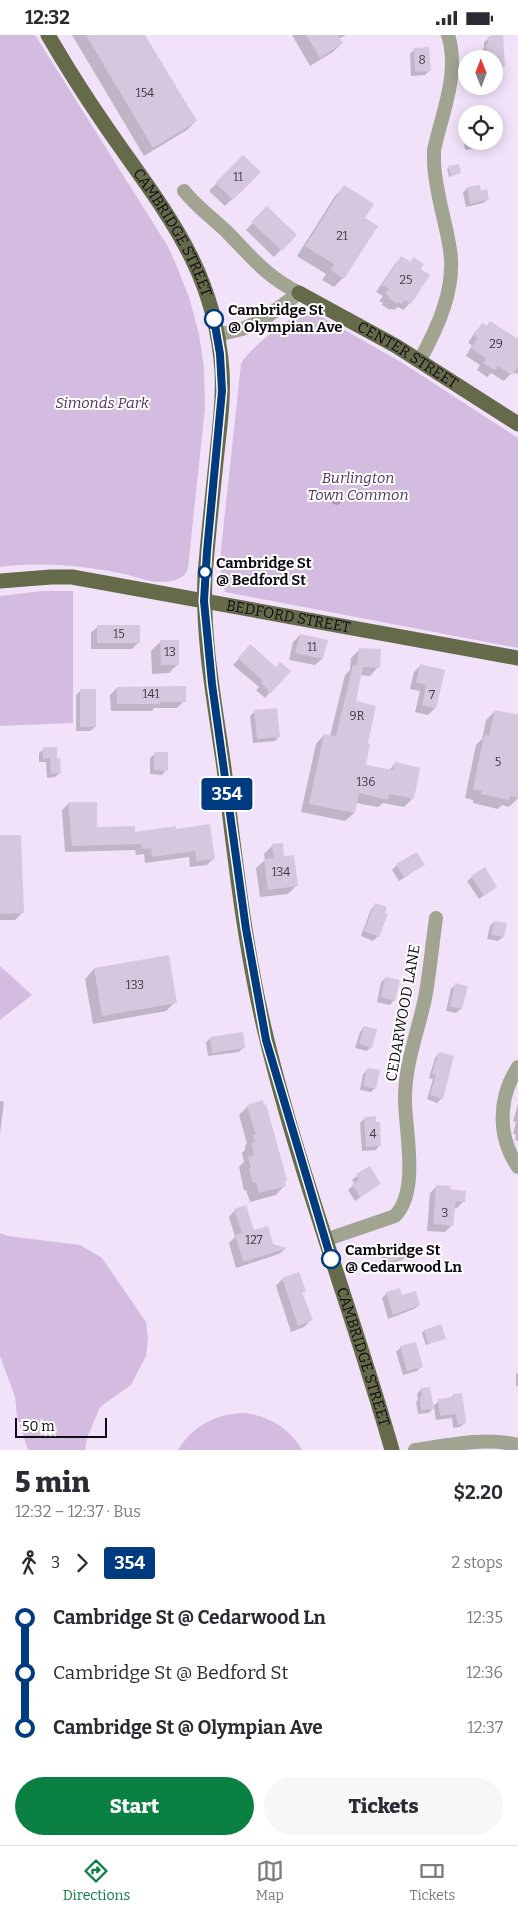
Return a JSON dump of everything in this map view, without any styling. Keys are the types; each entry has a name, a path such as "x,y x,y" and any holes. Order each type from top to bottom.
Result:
{"main road":[{"name":"CAMBRIDGE STREET","path":"48,35 105,125 158,198 181,235 204,287 217,335 222,370 222,391 206,559 204,601 211,676 246,929 266,1040 325,1240 392,1450"},
{"name":"CENTER STREET","path":"299,293 364,327 420,360 518,424"},
{"name":"BEDFORD STREET","path":"0,581 72,577 518,658"}],"street":[{"path":"420,360 441,314 448,294 451,275 450,251 434,162 434,150 451,76 452,52 448,35"},
{"name":"CENTER STREET","path":"184,191 262,269 277,281 299,293"},
{"path":"217,335 242,329 261,321 299,293"},
{"name":"CEDARWOOD LANE","path":"325,1240 395,1216 402,1209 406,1198 409,1181 405,1100 406,1080 425,998 436,919"},
{"path":"518,1067 504,1102 502,1126 506,1144 518,1167"},
{"path":"415,1450 480,1441 518,1445"}],"green space":[{"name":"Simonds Park","path":"0,35 35,35 167,245 189,297 199,334 204,368 205,408 188,568 182,577 175,580 153,581 104,570 74,566 30,565 0,567"},
{"name":"Burlington Town Common","path":"306,310 311,311 401,362 518,438 518,648 225,592 221,578 221,550 241,364 251,351 270,334"},
{"path":"41,591 73,591 73,723 0,726 0,596"},
{"path":"0,966 32,995 0,1020"},
{"path":"0,1233 8,1236 80,1245 102,1258 146,1322 148,1338 146,1356 131,1385 100,1407 87,1438 85,1450 28,1450 17,1417 15,1397 0,1356"},
{"path":"243,1413 269,1420 285,1429 302,1450 178,1450 191,1434 206,1423 223,1416"}],"building":[{"path":"86,35 145,35 197,121 153,148"},
{"path":"306,35 338,35 343,43 320,58"},
{"path":"503,35 505,66 503,66 503,50 486,50 488,37"},
{"path":"429,47 431,71 415,72 414,48"},
{"path":"243,155 261,172 233,200 215,183"},
{"path":"459,164 461,173 451,176 448,166"},
{"path":"344,185 374,204 365,218 378,226 344,279 331,270 334,264 305,246"},
{"path":"480,185 481,191 487,189 489,199 470,204 467,187"},
{"path":"267,206 297,235 282,251 251,222"},
{"path":"401,256 411,262 413,257 424,264 421,269 430,275 411,304 405,300 402,304 399,302 398,304 388,298 389,296 385,293 389,289 382,285"},
{"path":"490,321 518,339 518,366 512,375 498,366 495,370 489,367 483,363 486,358 471,348 478,338 474,335 482,323 487,326"},
{"path":"342,485 348,487 350,493 348,499 342,501 336,499 334,493 336,487"},
{"path":"97,625 140,625 140,643 97,643"},
{"path":"300,634 328,640 323,659 295,653"},
{"path":"160,640 179,640 179,665 161,665"},
{"path":"250,644 276,667 280,662 291,671 271,693 261,683 263,681 238,658"},
{"path":"359,648 381,649 380,668 363,667 356,701 376,706 368,743 370,744 366,765 393,770 395,762 420,768 414,799 389,794 388,800 359,793 355,813 309,804 324,734 336,736 353,665 357,666"},
{"path":"420,664 445,670 436,709 422,705 426,685 416,682"},
{"path":"186,686 186,702 117,704 117,687"},
{"path":"80,689 96,689 96,727 80,727"},
{"path":"277,708 280,737 257,739 254,710"},
{"path":"495,710 518,715 518,798 510,796 509,800 481,794 482,791 473,789 484,735 489,736"},
{"path":"43,747 57,747 57,758 60,758 61,773 51,774 50,758 43,759"},
{"path":"154,752 168,752 168,771 154,770"},
{"path":"68,802 97,802 97,827 135,826 135,832 176,826 176,829 210,824 215,859 197,861 195,851 152,857 151,848 142,849 141,844 72,846"},
{"path":"0,835 21,835 24,913 0,914"},
{"path":"283,843 284,856 294,855 298,886 268,890 264,859 274,858 272,844"},
{"path":"417,852 425,865 404,877 396,864"},
{"path":"485,867 497,887 484,896 471,876"},
{"path":"375,903 387,907 385,913 388,914 379,937 364,931"},
{"path":"494,921 507,923 504,937 491,935"},
{"path":"169,955 177,1003 102,1016 94,968"},
{"path":"385,977 400,980 395,1001 381,997"},
{"path":"455,983 468,986 462,1009 450,1006"},
{"path":"364,1026 377,1029 372,1048 359,1044"},
{"path":"243,1032 245,1048 212,1053 210,1037"},
{"path":"439,1052 454,1056 443,1099 430,1095 436,1075 432,1073"},
{"path":"367,1068 380,1070 376,1089 363,1086"},
{"path":"263,1100 264,1105 266,1104 287,1180 285,1181 286,1186 259,1193 256,1182 253,1183 249,1169 251,1168 248,1157 254,1155 251,1143 255,1142 253,1135 256,1135 247,1105"},
{"path":"376,1116 376,1122 380,1122 381,1146 366,1147 364,1117"},
{"path":"370,1166 381,1184 360,1197 352,1184 359,1180 356,1174"},
{"path":"436,1185 451,1186 450,1189 466,1191 465,1202 456,1201 453,1226 433,1224"},
{"path":"246,1205 254,1230 268,1226 273,1244 287,1248 243,1262 235,1235 242,1233 234,1209"},
{"path":"404,1242 408,1256 388,1262 384,1248"},
{"path":"299,1272 306,1291 302,1292 313,1320 298,1326 282,1278"},
{"path":"400,1288 402,1295 416,1291 420,1305 393,1315 386,1292"},
{"path":"441,1324 446,1339 428,1344 424,1330"},
{"path":"416,1342 423,1367 407,1371 400,1346"},
{"path":"430,1387 434,1409 421,1410 421,1388"},
{"path":"462,1393 466,1423 458,1425 456,1414 440,1416 438,1399 453,1397 453,1394"}],"bus line":[{"name":"354","path":"214,319 222,370 222,391 204,601 212,684 246,929 266,1040 331,1259"}],"place":[{"name":"Cambridge St @ Olympian Ave","path":"214,319"},
{"name":"Cambridge St @ Bedford St","path":"205,572"},
{"name":"Cambridge St @ Cedarwood Ln","path":"331,1259"}]}
